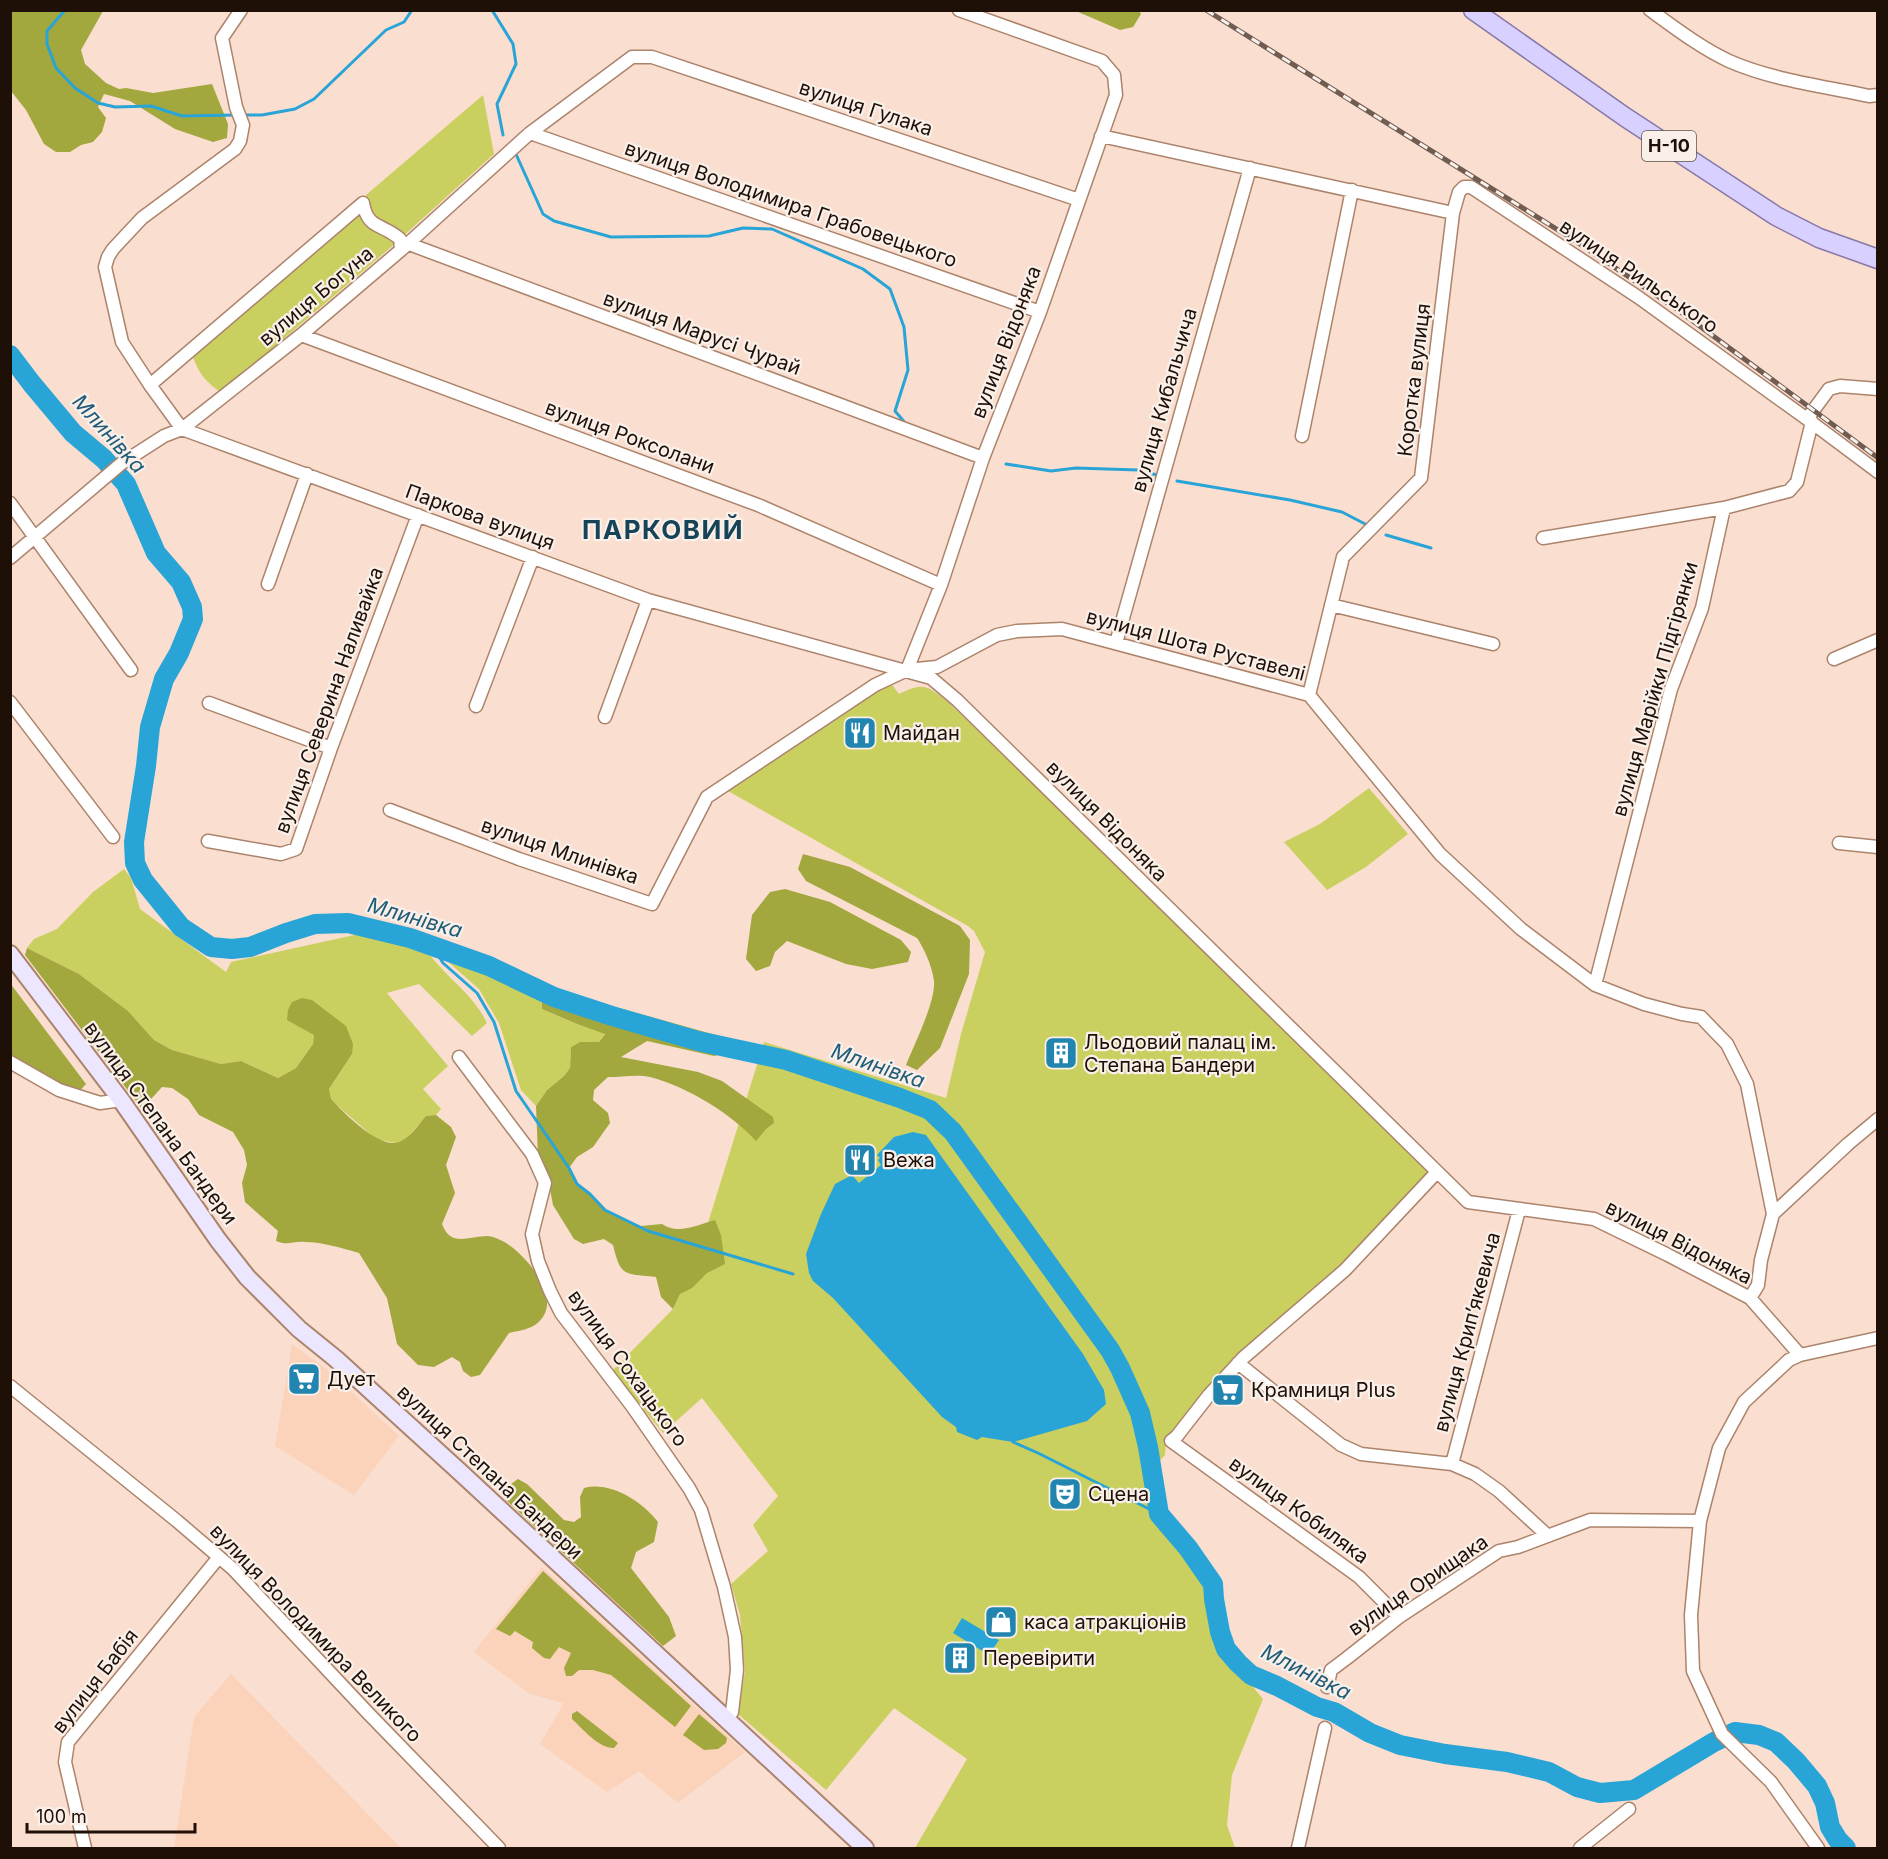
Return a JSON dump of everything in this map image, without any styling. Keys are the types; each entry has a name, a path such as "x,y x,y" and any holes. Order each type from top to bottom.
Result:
{"main road":[{"name":"Н-10","path":"1473,10 1625,117 1776,216 1820,238 1878,259"},
{"name":"вулиця Степана Бандери","path":"10,954 121,1100 218,1240 247,1277 298,1329 336,1359 866,1848"}],"street":[{"path":"182,429 122,342 105,267 113,249 142,218 235,149 240,141 243,125 236,107 222,38 241,10"},
{"name":"вулиця Відоняка","path":"959,10 1102,61 1114,75 1116,95 1040,312 983,458 942,585 907,670 932,678 957,700 1468,1202 1594,1219 1750,1298 1800,1355"},
{"path":"1650,10 1728,61 1761,72 1869,96 1878,95"},
{"name":"вулиця Богуна","path":"10,558 122,463 164,436 182,429 301,335 405,247 530,133 632,57 640,57"},
{"name":"вулиця Гулака","path":"640,57 652,57 1079,200"},
{"name":"вулиця Володимира Грабовецького","path":"530,133 1040,312"},
{"path":"1101,136 1453,213"},
{"name":"вулиця Кибальчича","path":"1116,643 1250,168"},
{"name":"вулиця Рильського","path":"1453,213 1458,192 1464,187 1472,187 1638,297 1878,471"},
{"path":"1302,436 1352,190"},
{"path":"150,385 363,203 370,221 392,232 405,247"},
{"name":"Коротка вулиця","path":"1309,695 1343,557 1421,478 1453,213"},
{"name":"вулиця Марусі Чурай","path":"405,247 983,458"},
{"name":"вулиця Роксолани","path":"301,335 758,506 942,585"},
{"path":"1543,538 1724,508 1789,490 1797,482 1810,420 1829,389 1840,386 1878,389"},
{"name":"Паркова вулиця","path":"182,429 648,600 907,670"},
{"path":"268,584 306,474"},
{"path":"10,503 131,670"},
{"name":"вулиця Марійки Підгірянки","path":"1595,985 1671,689 1702,608 1724,508"},
{"name":"вулиця Северина Наливайка","path":"208,841 281,854 296,849 331,747 418,514"},
{"path":"476,706 533,557"},
{"path":"605,717 648,600"},
{"path":"1331,605 1493,644"},
{"name":"вулиця Шота Руставелі","path":"907,670 937,667 997,635 1017,631 1062,629 1309,695 1440,854 1521,928 1595,985 1644,1004 1701,1017 1727,1044 1747,1084 1773,1214 1761,1260 1758,1286 1750,1298"},
{"path":"1834,659 1878,640"},
{"name":"вулиця Млинівка","path":"390,810 519,859 652,904 707,797 874,685 907,670"},
{"path":"10,702 113,837"},
{"path":"209,704 331,747"},
{"path":"1839,843 1878,847"},
{"name":"вулиця Сохацького","path":"459,1058 532,1154 545,1183 531,1234 538,1261 561,1313 638,1414 689,1488 701,1510 724,1587 735,1637 737,1670 732,1712 726,1719"},
{"path":"10,1062 59,1090 100,1103 121,1100"},
{"path":"1773,1214 1878,1119"},
{"path":"1437,1172 1345,1270 1238,1363 1341,1445 1361,1454 1452,1464 1475,1474 1499,1491 1548,1536"},
{"name":"вулиця Крипʼякевича","path":"1452,1464 1519,1210"},
{"path":"1818,1848 1771,1782 1722,1734 1693,1671 1691,1615 1700,1521 1719,1448 1744,1402 1789,1360 1800,1355 1878,1338"},
{"name":"вулиця Кобиляка","path":"1238,1363 1171,1441 1359,1577 1399,1617"},
{"name":"вулиця Володимира Великого","path":"12,1387 233,1569 499,1848"},
{"name":"вулиця Орищака","path":"1327,1687 1331,1670 1399,1617 1499,1551 1518,1547 1590,1520 1700,1521"},
{"name":"вулиця Бабія","path":"85,1848 65,1762 68,1742 219,1557"},
{"path":"1298,1848 1325,1728"},
{"path":"1580,1848 1629,1809"}],"shaded area":[{"path":"10,11 103,11 81,50 85,64 106,83 119,89 126,88 153,93 212,84 228,124 227,138 213,142 175,129 130,101 104,94 98,107 106,118 102,132 93,142 81,145 70,152 56,152 44,144 26,110 11,91"},
{"path":"1076,11 1139,11 1141,14 1133,27 1120,30"},
{"path":"803,854 850,867 960,926 970,940 969,974 940,1048 917,1070 906,1065 934,990 932,970 923,948 917,938 806,881 798,869"},
{"path":"785,889 830,902 901,940 911,952 908,962 872,969 846,964 787,941 775,952 770,966 756,971 746,959 752,915 770,892"},
{"path":"27,948 79,974 128,1011 154,1040 172,1050 221,1064 241,1061 278,1078 296,1068 313,1044 314,1035 287,1020 292,1002 302,998 312,1000 346,1026 353,1044 352,1054 329,1089 331,1099 362,1128 391,1143 407,1138 426,1116 436,1115 451,1127 456,1137 446,1165 455,1193 442,1224 450,1236 455,1238 488,1236 505,1242 517,1252 535,1271 541,1282 546,1294 547,1305 544,1316 532,1327 509,1333 480,1375 471,1377 463,1371 460,1362 452,1357 434,1367 418,1365 397,1344 387,1298 359,1253 318,1243 276,1241 278,1231 245,1202 242,1183 247,1165 244,1150 233,1132 199,1115 188,1099 172,1088 162,1087 142,1109 25,955"},
{"path":"10,983 86,1084 76,1095 11,1058"},
{"path":"558,991 730,1039 725,1053 714,1056 647,1041 621,1057 698,1072 722,1081 773,1117 774,1123 756,1141 708,1102 664,1081 640,1076 608,1077 594,1090 593,1100 608,1113 610,1123 593,1147 577,1157 569,1168 577,1184 590,1194 604,1210 641,1226 662,1224 681,1229 715,1220 721,1235 725,1264 707,1273 692,1288 680,1294 673,1309 661,1297 656,1277 625,1272 619,1263 613,1245 604,1239 583,1244 574,1239 553,1205 549,1184 538,1156 536,1106 547,1090 570,1068 571,1047 580,1042 599,1042 605,1034 542,1009 542,999"},
{"path":"292,1344 329,1371 399,1436 354,1495 275,1446"},
{"path":"518,1479 527,1484 564,1520 574,1522 581,1517 580,1497 584,1488 594,1487 604,1487 625,1494 651,1514 658,1522 654,1542 636,1552 631,1568 669,1617 676,1636 663,1646 506,1500 511,1484"},
{"path":"542,1567 745,1752 678,1803 639,1771 607,1792 540,1744 564,1703 530,1694 474,1652"},
{"path":"543,1571 691,1706 675,1727 611,1675 593,1670 579,1670 572,1676 566,1676 564,1668 571,1653 559,1647 550,1659 544,1658 532,1648 533,1642 515,1631 510,1636 496,1629"},
{"path":"231,1674 401,1848 174,1848 194,1717"},
{"path":"577,1711 618,1743 614,1748 602,1745 572,1719 572,1714"},
{"path":"699,1714 727,1738 726,1743 718,1749 704,1750 683,1735"}],"green space":[{"path":"483,95 494,154 390,248 221,392 211,385 200,372 192,355 363,203 366,195"},
{"path":"890,682 899,694 924,687 947,701 1429,1172 1338,1269 1231,1362 1166,1440 1165,1455 1156,1465 1163,1528 1207,1586 1220,1647 1263,1699 1232,1775 1227,1825 1235,1848 915,1848 967,1759 894,1708 826,1790 738,1714 745,1671 740,1615 731,1584 768,1551 753,1525 778,1496 702,1398 663,1433 612,1371 673,1309 680,1294 703,1239 764,1042 946,1098 961,1034 985,952 974,931 728,791 874,689"},
{"path":"1369,788 1408,834 1366,867 1327,890 1284,842 1320,824"},
{"path":"124,869 131,878 140,909 226,972 231,962 359,934 427,951 474,1002 487,1023 472,1036 419,984 387,993 448,1066 423,1089 441,1109 436,1115 426,1116 407,1138 397,1143 377,1140 330,1099 329,1089 352,1054 315,1035 313,1044 296,1068 278,1078 241,1061 221,1064 172,1050 154,1040 128,1011 79,974 27,948 34,939 57,929 93,892"},
{"path":"445,956 490,971 542,999 542,1009 605,1033 599,1042 580,1042 571,1047 570,1068 547,1090 536,1106 521,1090 499,1023 479,989 446,960"}],"water":[{"path":"913,1132 926,1135 1083,1354 1104,1390 1106,1404 1087,1421 1013,1442 982,1437 977,1440 957,1432 956,1427 942,1417 833,1298 813,1281 809,1273 806,1254 835,1184 852,1175 859,1183 881,1165 877,1155 894,1137"},
{"path":"962,1618 999,1640 989,1655 953,1633"}],"waterway":[{"path":"65,10 47,31 47,44 56,68 75,88 98,103 115,107 151,106 182,116 236,115"},
{"path":"243,115 262,115 295,109 314,99 386,30 404,22 412,10"},
{"path":"492,10 513,44 516,64 497,104 503,135"},
{"path":"515,152 543,214 554,221 611,237 709,236 743,228 772,229 863,269 890,289 904,327 908,370 895,411 906,424"},
{"name":"Млинівка","path":"10,355 73,433 104,459 126,484 156,553 181,582 192,607 193,619 179,653 164,679 150,727 134,842 135,863 143,880 181,927 211,947 232,949 250,947 315,924 348,923 410,938 489,966 554,997 698,1041 786,1060 930,1110 953,1132 1110,1350 1140,1413 1159,1514 1188,1548 1213,1584 1220,1632 1226,1649 1251,1675 1317,1707 1334,1712 1370,1733 1400,1745 1445,1754 1507,1762 1549,1772 1577,1787 1600,1793 1634,1790 1735,1732 1759,1735 1776,1742 1817,1786 1825,1803 1830,1827 1846,1848"},
{"path":"1006,464 1051,471 1076,468 1138,470 1157,475"},
{"path":"1177,481 1290,500 1342,512 1369,526"},
{"path":"1386,535 1431,548"},
{"path":"432,945 443,963 477,993 494,1022 516,1091 569,1168 577,1184 605,1210 648,1231 793,1274"},
{"path":"1013,1442 1159,1514"}],"railway":[{"path":"1206,10 1574,240 1678,310 1878,458"}],"place":[{"name":"Майдан","path":"860,733"},
{"name":"Льодовий палац ім. Степана Бандери","path":"1061,1053"},
{"name":"Вежа","path":"860,1160"},
{"name":"Дует","path":"304,1379"},
{"name":"Крамниця Plus","path":"1228,1390"},
{"name":"Сцена","path":"1065,1494"},
{"name":"каса атракціонів","path":"1001,1622"},
{"name":"Перевірити","path":"960,1658"}],"district":[{"name":"ПАРКОВИЙ","path":"663,530"}]}
